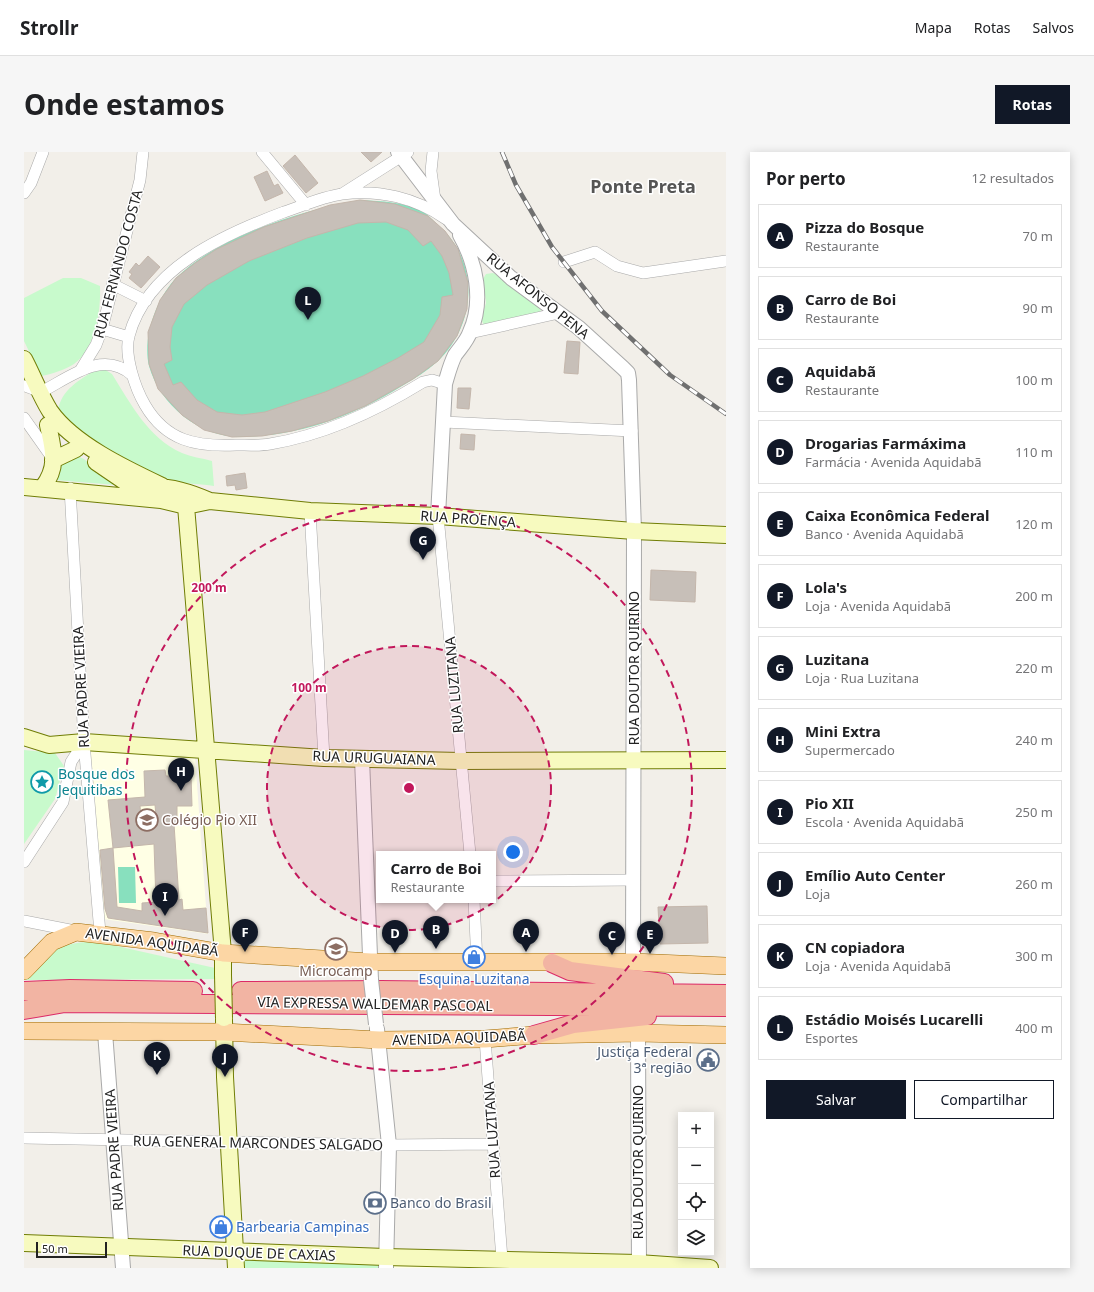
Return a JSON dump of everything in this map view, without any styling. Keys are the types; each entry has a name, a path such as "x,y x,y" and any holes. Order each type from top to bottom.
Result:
{"highway":[{"path":"552,963 570,971 689,987 704,999"},
{"name":"VIA EXPRESSA WALDEMAR PASCOAL","path":"24,991 70,989 704,999 726,1007"},
{"path":"534,1035 573,1024 665,1014 704,999"},
{"name":"VIA EXPRESSA WALDEMAR PASCOAL","path":"24,1010 65,1003 704,999"}],"main road":[{"path":"24,358 50,410 58,421 84,442 162,493"},
{"path":"25,384 48,425 76,449 133,488"},
{"path":"43,487 52,475 53,460 48,425"},
{"path":"53,460 76,449"},
{"name":"RUA PROENÇA","path":"24,487 43,487 68,490 192,493 210,500 310,511 438,516 634,531 726,535"},
{"name":"RUA PROENÇA","path":"68,490 133,488 140,492 162,493 186,506 210,500"},
{"path":"186,506 223,953 225,1077 236,1260"},
{"name":"RUA URUGUAIANA","path":"24,737 49,745 84,742 324,758 461,761 726,760"},
{"name":"AVENIDA AQUIDABÃ","path":"24,971 52,942 76,932 100,933 223,953 371,962 633,962 726,966"},
{"name":"AVENIDA AQUIDABÃ","path":"24,1031 105,1032 224,1025 377,1032 485,1039 534,1035 638,1033 726,1035"},
{"name":"RUA DUQUE DE CAXIAS","path":"24,1243 121,1247 236,1260 710,1268"}],"street":[{"path":"24,193 34,176 43,152"},
{"name":"RUA FERNANDO COSTA","path":"80,371 96,345 102,329 112,284 140,180 143,152"},
{"path":"262,152 306,204"},
{"name":"RUA AFONSO PENA","path":"433,152 431,171 435,200 453,224 511,278 579,328 628,373"},
{"path":"342,194 402,154 435,200"},
{"path":"438,516 445,384 451,365 470,333 474,321 477,302 476,276 467,250 453,224 431,209 392,195 377,193 342,194 306,204 260,221 213,243 189,258 169,275 146,301 129,337 132,375 140,398 151,416 165,430 184,440 199,445 216,446 267,444 299,439 371,412 424,382 432,380 445,384"},
{"path":"564,262 595,252 617,266 643,273 726,261"},
{"path":"112,284 146,301"},
{"path":"470,333 559,313"},
{"path":"102,329 129,337"},
{"path":"25,384 41,392 95,364 106,363 117,365 132,375"},
{"name":"RUA DOUTOR QUIRINO","path":"628,373 632,431 634,531 635,760 633,962"},
{"path":"24,418 53,460"},
{"path":"444,422 632,431"},
{"name":"RUA PADRE VIEIRA","path":"68,490 84,742 100,933"},
{"path":"310,511 324,758"},
{"name":"RUA LUZITANA","path":"438,516 470,851"},
{"path":"24,862 62,802 71,762 84,742"},
{"path":"362,759 372,980 389,1145 385,1263"},
{"path":"496,881 634,880"},
{"path":"474,903 477,962"},
{"path":"24,921 76,932"},
{"name":"RUA PADRE VIEIRA","path":"105,1032 123,1268"},
{"name":"RUA DOUTOR QUIRINO","path":"638,1033 639,1266"},
{"name":"RUA LUZITANA","path":"485,1039 502,1264"},
{"name":"RUA GENERAL MARCONDES SALGADO","path":"24,1138 389,1145 493,1144"}],"shaded area":[{"name":"Colégio Pio XII","path":"94,748 195,757 208,934 103,919 87,757"},
{"path":"391,1260 499,1261 500,1268 392,1268"}],"green space":[{"path":"361,200 400,204 422,211 452,240 461,256 467,274 468,293 466,311 460,329 451,346 438,361 429,368 411,381 383,397 364,407 324,423 304,429 262,436 225,436 196,425 183,416 162,394 154,380 147,355 153,318 163,295 170,285 195,262 216,249 263,226 314,210"},
{"path":"493,273 501,277 539,307 541,311 539,315 484,325 481,319 486,303 483,279 486,274"},
{"path":"63,278 81,278 100,286 96,328 87,349 74,364 58,372 41,376 24,341 24,298"},
{"path":"97,369 104,369 112,374 141,419 159,439 170,447 189,456 212,461 214,486 174,481 144,469 96,443 69,422 58,411 60,403 67,391 84,377"},
{"path":"75,455 84,459 116,485 55,480 59,466"},
{"name":"Bosque dos Jequitibas","path":"24,750 55,753 64,766 55,799 24,844"},
{"path":"118,867 135,867 136,903 119,903"},
{"path":"94,941 215,968 216,979 25,980 24,975 54,949 71,944"},
{"path":"243,1259 378,1263 379,1268 244,1268"}],"building":[{"path":"361,152 382,152 371,162"},
{"path":"295,155 318,183 306,193 283,166"},
{"path":"267,171 274,186 278,184 283,193 265,201 254,177"},
{"path":"360,200 395,204 428,216 445,231 458,249 468,283 467,309 457,336 438,361 413,379 365,406 328,421 292,431 262,436 232,437 204,430 182,415 158,389 149,364 148,332 160,300 176,278 195,263 217,249 264,227 330,205","holes":["386,222 408,230 423,246 431,241 442,256 449,273 453,295 442,297 440,315 424,342 398,358 363,376 325,392 265,412 242,415 217,412 197,400 181,382 173,385 164,364 172,360 170,347 172,327 184,304 207,285 249,261 307,238 358,223"]},
{"path":"148,256 160,267 141,288 129,278 132,274 129,272 136,263 139,266"},
{"path":"567,341 580,342 578,374 564,373"},
{"path":"458,388 471,388 469,409 457,408"},
{"path":"461,434 475,435 474,450 460,449"},
{"path":"245,473 247,488 236,490 235,485 227,486 226,476"},
{"path":"651,570 696,572 695,602 650,600"},
{"path":"165,770 166,776 191,776 192,806 177,806 177,824 174,824 179,900 182,899 183,910 206,908 208,933 108,918 105,909 100,850 113,848 108,800 145,797 144,771","holes":["155,805 157,826 142,831 140,806","154,844 156,902 142,903 142,911 117,907 113,848"]},
{"path":"707,906 708,943 660,944 658,907"}],"railway":[{"path":"502,152 516,185 552,247 602,311 670,375 726,414"}],"place":[{"name":"Estádio Moisés Lucarelli","path":"308,320"},
{"name":"Luzitana","path":"423,560"},
{"name":"Bosque dos Jequitibas","path":"42,782"},
{"name":"Mini Extra","path":"181,791"},
{"name":"Colégio Pio XII","path":"147,820"},
{"name":"Pio XII","path":"165,916"},
{"name":"Microcamp","path":"336,949"},
{"name":"Carro de Boi","path":"436,949"},
{"name":"Lola's","path":"245,952"},
{"name":"Pizza do Bosque","path":"526,952"},
{"name":"Drogarias Farmáxima","path":"395,953"},
{"name":"Caixa Econômica Federal","path":"650,954"},
{"name":"Aquidabã","path":"612,955"},
{"name":"Esquina Luzitana","path":"474,957"},
{"name":"Justiça Federal 3ª região","path":"708,1060"},
{"name":"CN copiadora","path":"157,1075"},
{"name":"Emílio Auto Center","path":"225,1077"},
{"name":"Banco do Brasil","path":"375,1203"},
{"name":"Barbearia Campinas","path":"221,1227"}],"district":[{"name":"Ponte Preta","path":"643,187"}]}
